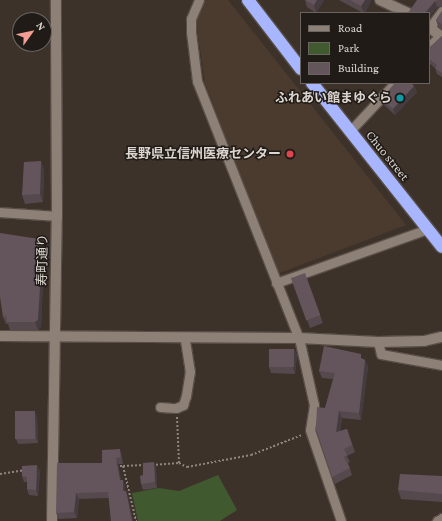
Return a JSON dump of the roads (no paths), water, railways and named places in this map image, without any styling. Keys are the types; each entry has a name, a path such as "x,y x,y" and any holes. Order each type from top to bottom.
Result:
{"highway":[{"path":"248,0 300,68"},
{"name":"Chuo street","path":"313,84 349,132 442,247"}],"street":[{"name":"寿町通り","path":"52,521 57,216 56,0"},
{"path":"199,0 192,19 191,32 197,81 299,338 314,405 310,430 341,521"},
{"path":"380,0 406,12"},
{"path":"430,26 442,11"},
{"path":"430,28 441,36 430,45"},
{"path":"349,132 394,84"},
{"path":"0,212 57,216"},
{"path":"276,283 428,229"},
{"path":"0,336 299,338 378,342 424,340 442,337"},
{"path":"160,407 176,408 183,405 185,401 190,372 186,338"},
{"path":"378,342 381,354 442,365"},
{"path":"437,521 442,518"}],"place":[{"name":"ふれあい館まゆぐら","path":"400,98"},
{"name":"長野県立信州医療センター","path":"290,154"}]}
